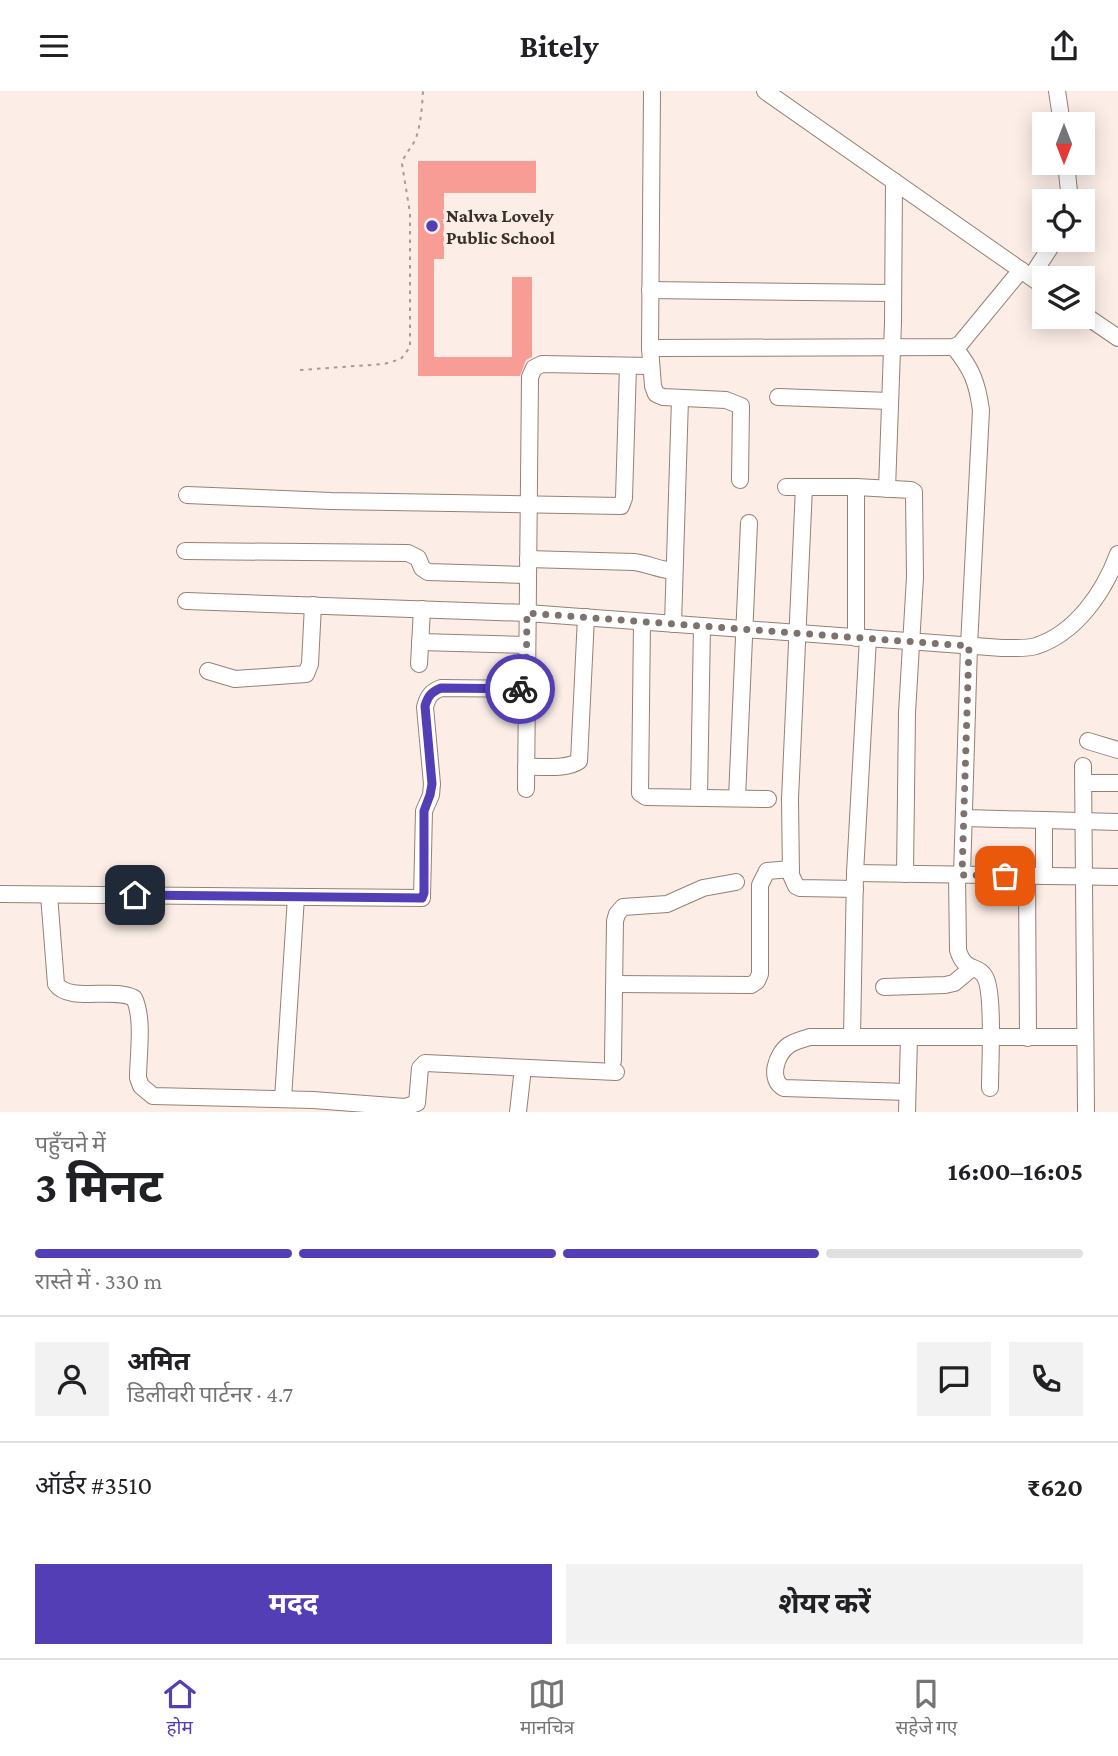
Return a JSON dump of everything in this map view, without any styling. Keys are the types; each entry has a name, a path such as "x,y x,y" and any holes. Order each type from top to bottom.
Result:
{"street":[{"path":"652,91 650,366 653,386 656,394 663,397 726,400 741,406 740,480"},
{"path":"765,91 1032,277"},
{"path":"1057,91 1060,112"},
{"path":"887,489 894,181"},
{"path":"650,348 954,347 960,344 1044,252"},
{"path":"650,290 893,293"},
{"path":"1095,322 1118,338"},
{"path":"954,347 969,365 977,384 981,410 969,646 964,818 959,875 958,950 961,961 980,972 987,982 991,1038 990,1088"},
{"path":"526,789 530,377 534,367 542,364 650,366"},
{"path":"187,495 611,508 624,504 628,366"},
{"path":"778,397 890,401"},
{"path":"673,624 680,399"},
{"path":"786,487 911,490 915,497 915,577 908,713 905,874"},
{"path":"804,487 790,799 793,882 800,888 905,874 1118,877"},
{"path":"852,1037 862,638 856,487"},
{"path":"737,798 749,523"},
{"path":"185,551 408,553 418,558 422,568 428,572 634,562 674,571"},
{"path":"186,601 527,613 969,646 1033,647 1054,638 1080,619 1112,570 1118,554"},
{"path":"208,671 235,679 306,674 310,664 313,605"},
{"path":"419,664 422,609"},
{"path":"526,767 576,764 579,761 586,617"},
{"path":"642,622 640,793 646,797 768,799"},
{"path":"699,797 702,626"},
{"path":"420,642 527,645"},
{"path":"0,894 422,898 424,811 432,784 425,706 428,697 441,688 526,689"},
{"path":"1088,741 1117,749"},
{"path":"1083,766 1086,1110"},
{"path":"1084,783 1118,783"},
{"path":"964,818 1118,822"},
{"path":"1044,820 1044,876"},
{"path":"615,984 751,985 757,981 760,974 760,885 767,871 791,869"},
{"path":"1027,876 1028,1038"},
{"path":"49,895 55,979 59,989 66,993 119,994 134,998 139,1019 138,1078 146,1092 159,1098 194,1105 283,1099 413,1109 417,1103 420,1068 425,1063 523,1068 615,1066 617,913 623,907 667,904 703,888 736,883"},
{"path":"283,1099 296,897"},
{"path":"884,987 945,985 954,983 972,968"},
{"path":"907,1092 784,1088 775,1079 778,1058 788,1045 810,1037 1085,1037"},
{"path":"906,1112 909,1038"},
{"path":"518,1112 523,1068"}],"path":[{"path":"300,370 384,364 401,359 410,347 410,213 402,164 419,128 423,91"}],"building":[{"path":"418,161 536,161 536,193 444,193 444,259 434,259 434,357 512,357 512,277 532,277 532,357 526,360 520,376 418,376"}],"way so far":[{"path":"520,689 526,689 527,613 969,646 962,875 1005,876"}],"place":[{"name":"Nalwa Lovely Public School","path":"432,226"}],"route":[{"path":"135,895 422,898 424,811 432,784 425,706 428,697 441,688 520,689"}]}
